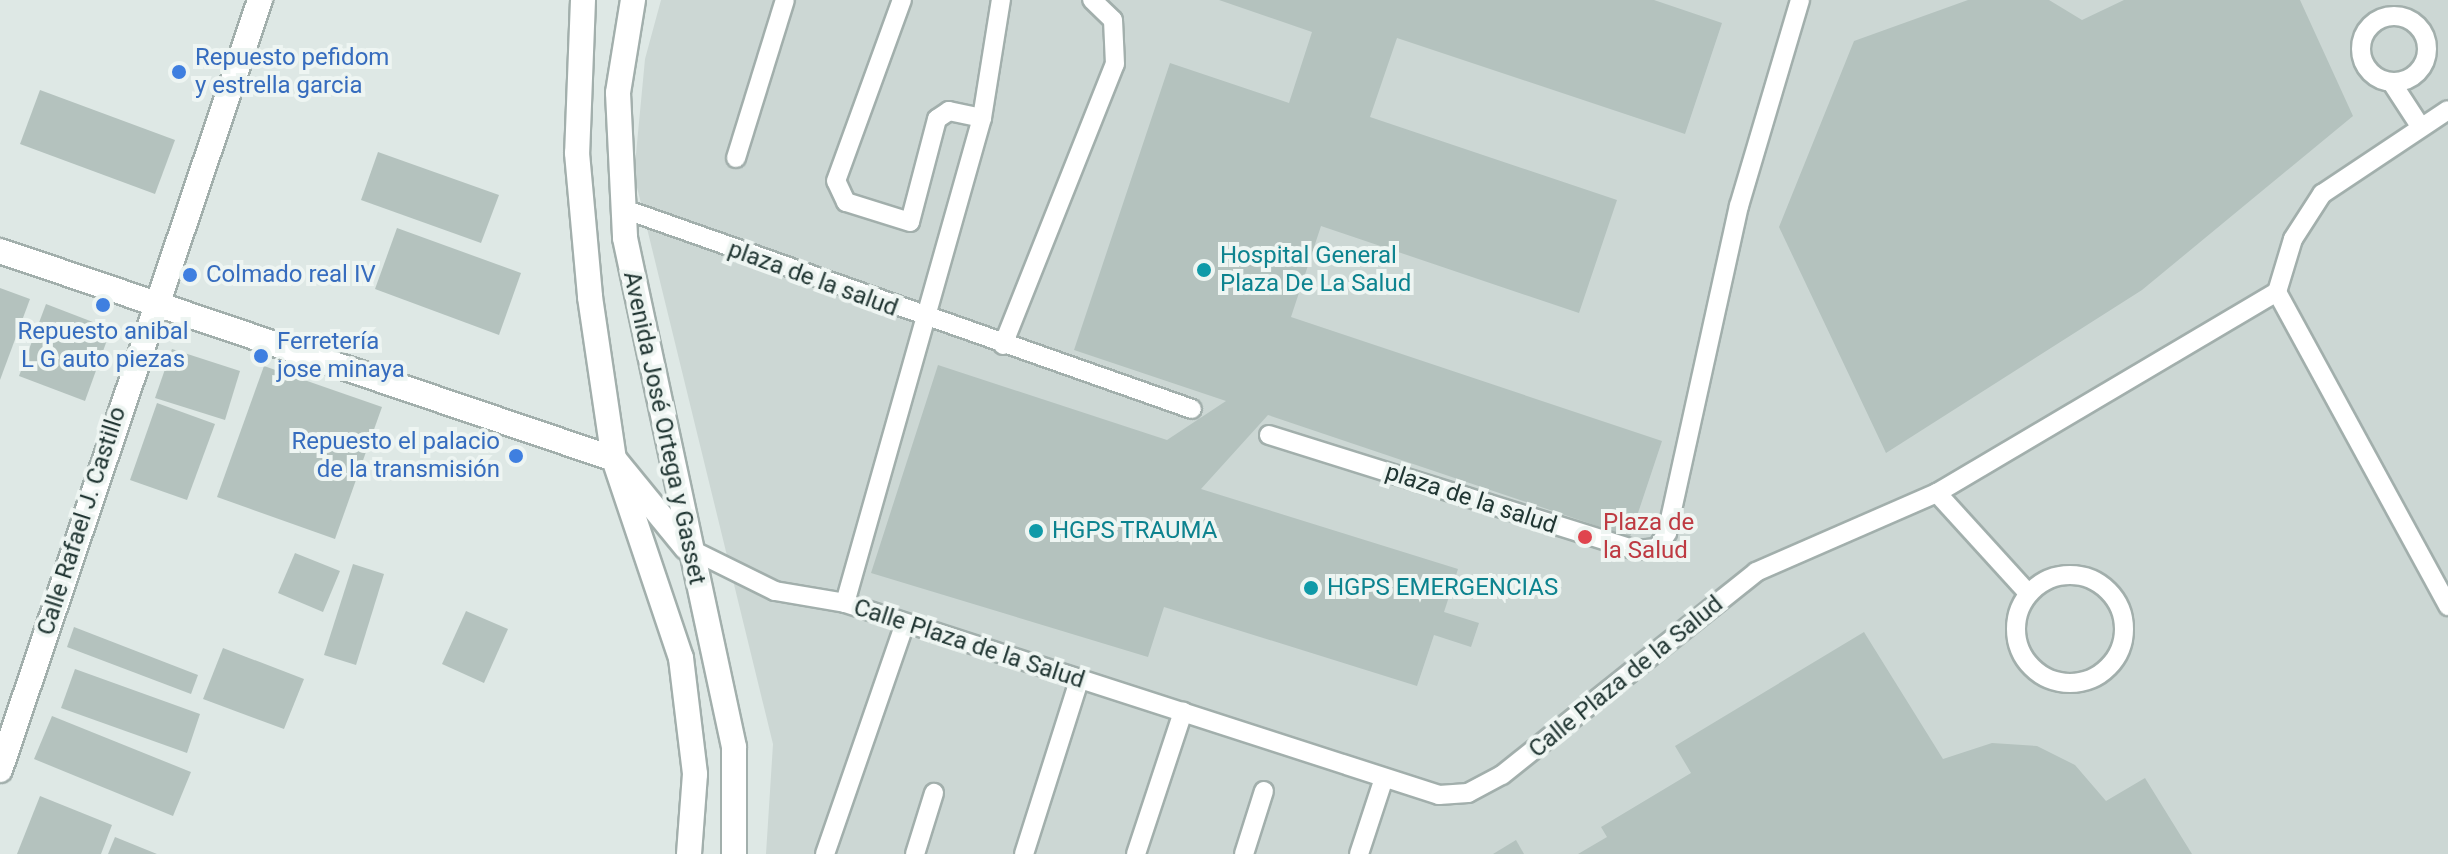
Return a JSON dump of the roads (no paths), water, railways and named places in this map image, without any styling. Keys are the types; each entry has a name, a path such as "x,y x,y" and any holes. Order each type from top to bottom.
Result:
{"main road":[{"name":"Calle Rafael J. Castillo","path":"0,770 154,303 260,0"},
{"name":"Avenida José Ortega y Gasset","path":"583,0 580,199 614,459 681,658 695,774 689,854"},
{"name":"Avenida José Ortega y Gasset","path":"633,0 618,93 624,209 686,547 734,747 734,854"},
{"path":"0,251 614,459 686,547"}],"lane":[{"path":"736,158 785,0"},
{"path":"902,0 836,181 846,202 910,222 937,119 949,111 982,118"},
{"path":"845,603 928,321 982,118 1001,0"},
{"path":"1003,345 1115,64 1113,20 1092,0"},
{"name":"plaza de la salud","path":"1269,435 1635,550 1657,548 1667,533 1739,206 1800,0"},
{"path":"2392,83 2420,126"},
{"path":"2448,110 2322,194 2293,239 2277,292 2448,606"},
{"name":"plaza de la salud","path":"624,209 928,321 1192,409"},
{"name":"Calle Plaza de la Salud","path":"686,547 775,591 845,603 1439,795 1486,788 1756,572 1937,493 2277,292"},
{"path":"1937,493 2028,593"},
{"path":"2075,574 2105,588 2123,617 2111,665 2082,682 2034,669 2016,640 2028,593 2075,574"},
{"path":"825,854 905,623"},
{"path":"1024,854 1079,681"},
{"path":"1136,854 1183,712"},
{"path":"1359,854 1384,778"},
{"path":"1244,854 1264,791"},
{"path":"915,854 934,793"}],"place":[{"name":"Repuesto pefidom y estrella garcia","path":"179,72"},
{"name":"Hospital General Plaza De La Salud","path":"1204,270"},
{"name":"Colmado real IV","path":"190,275"},
{"name":"Repuesto anibal L G auto piezas","path":"103,305"},
{"name":"Ferretería jose minaya","path":"261,356"},
{"name":"Repuesto el palacio de la transmisión","path":"516,456"},
{"name":"HGPS TRAUMA","path":"1036,531"},
{"name":"Plaza de la Salud","path":"1585,537"},
{"name":"HGPS EMERGENCIAS","path":"1311,588"}]}
